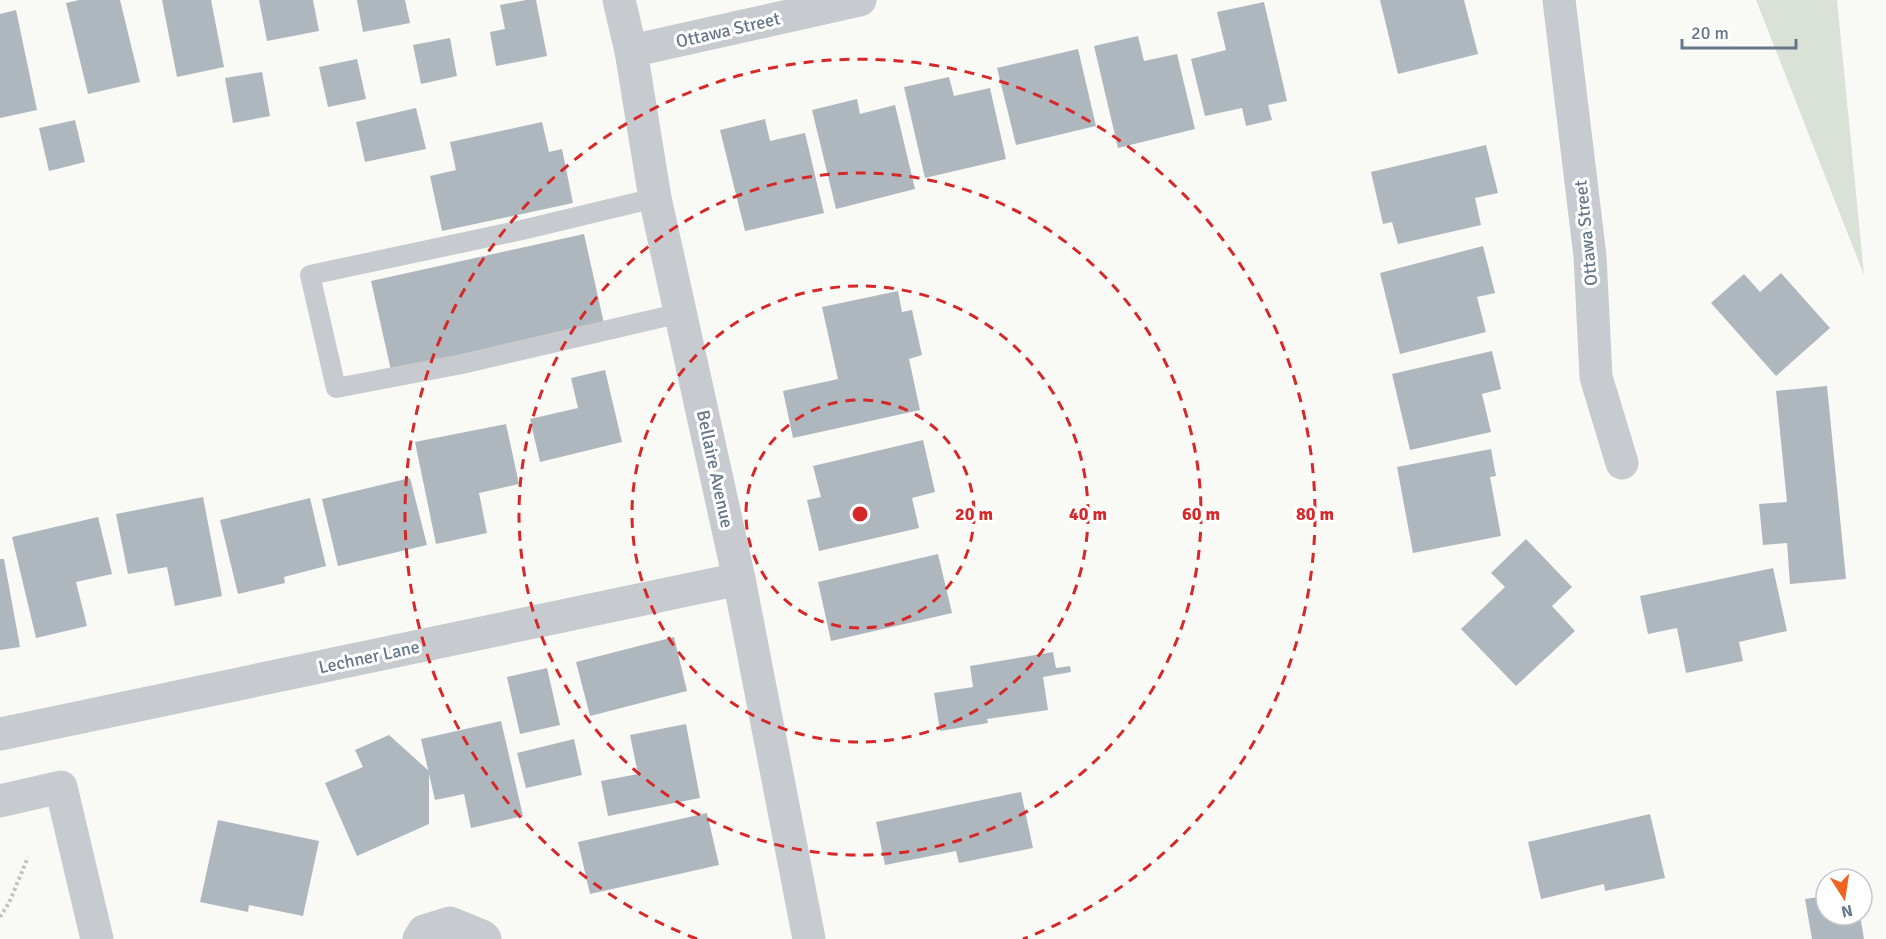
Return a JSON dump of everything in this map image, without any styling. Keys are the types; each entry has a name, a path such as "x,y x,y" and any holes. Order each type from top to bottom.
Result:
{"street":[{"name":"Bellaire Avenue","path":"619,0 631,51 655,198 739,579 809,939"},
{"name":"Ottawa Street","path":"631,51 860,0"},
{"name":"Ottawa Street","path":"1559,0 1590,256 1596,377 1622,464"},
{"name":"Lechner Lane","path":"0,734 739,579"},
{"path":"0,801 61,787 97,939"},
{"path":"419,939 424,931 450,923 485,939"}],"lane":[{"path":"655,198 522,230 310,275 333,377 336,388 462,364 681,313"}],"path":[{"path":"0,917 9,903 28,857"}],"shaded area":[{"path":"1756,0 1837,0 1864,275"}],"building":[{"path":"79,0 120,0 140,82 88,94 66,3"},
{"path":"162,0 211,0 224,67 177,77"},
{"path":"259,0 313,0 319,31 267,41"},
{"path":"357,0 405,0 410,23 363,32"},
{"path":"536,0 547,56 496,66 490,32 505,29 500,5"},
{"path":"1380,0 1464,0 1478,54 1398,74"},
{"path":"1264,2 1287,101 1268,105 1272,120 1246,126 1242,108 1205,116 1191,59 1226,50 1217,12"},
{"path":"16,10 37,110 0,118 0,14"},
{"path":"1138,36 1144,61 1177,54 1195,129 1118,148 1094,46"},
{"path":"450,38 457,76 421,84 413,45"},
{"path":"1078,49 1096,126 1016,145 997,68"},
{"path":"357,59 366,99 328,107 319,67"},
{"path":"262,72 270,116 233,123 225,78"},
{"path":"949,77 954,96 990,88 1006,159 925,178 904,87"},
{"path":"857,99 860,114 895,105 915,189 836,209 812,110"},
{"path":"416,108 426,149 365,162 356,122"},
{"path":"765,119 770,141 805,133 824,213 745,231 720,130"},
{"path":"75,120 85,162 49,171 39,128"},
{"path":"542,122 549,152 562,149 573,203 442,231 430,176 456,170 450,142"},
{"path":"1486,145 1498,193 1475,198 1481,225 1398,244 1392,222 1383,224 1371,172"},
{"path":"584,234 605,328 392,375 371,281"},
{"path":"1483,246 1495,293 1477,297 1486,332 1400,354 1380,273"},
{"path":"1781,273 1830,328 1776,376 1711,303 1744,274 1760,292"},
{"path":"898,291 902,312 912,310 922,355 909,359 920,410 793,438 783,391 838,379 822,307"},
{"path":"1492,351 1501,389 1482,394 1491,432 1410,450 1392,374"},
{"path":"605,370 622,442 540,462 530,419 578,408 571,378"},
{"path":"1827,386 1846,579 1790,584 1787,543 1763,545 1759,504 1787,502 1776,391"},
{"path":"506,424 519,484 479,493 487,533 436,544 415,442"},
{"path":"923,440 935,492 912,498 919,528 819,551 807,500 821,497 813,466"},
{"path":"1491,449 1496,476 1490,477 1501,536 1413,553 1397,467"},
{"path":"410,478 427,545 338,566 322,499"},
{"path":"203,497 222,596 175,606 167,567 128,574 116,514"},
{"path":"310,498 326,566 284,577 285,583 238,594 220,520"},
{"path":"98,517 112,574 76,582 87,626 36,638 12,537"},
{"path":"1526,539 1572,587 1552,606 1575,631 1516,686 1461,629 1505,587 1491,573"},
{"path":"938,554 952,613 831,641 818,582"},
{"path":"0,559 4,559 20,647 0,650"},
{"path":"1773,568 1787,631 1739,642 1743,661 1686,673 1677,628 1648,634 1640,596"},
{"path":"674,637 687,691 590,716 576,662"},
{"path":"1053,652 1056,668 1070,666 1071,672 1043,677 1048,710 987,719 988,723 940,731 934,693 973,687 970,666"},
{"path":"547,668 560,725 520,734 507,677"},
{"path":"501,721 523,816 471,828 464,794 435,800 421,739"},
{"path":"686,724 700,798 608,816 601,781 638,774 630,735"},
{"path":"389,735 429,771 429,824 357,856 325,783 363,767 355,750"},
{"path":"574,739 582,775 526,788 517,753"},
{"path":"1021,792 1033,848 959,863 956,851 885,865 876,822"},
{"path":"707,813 719,865 590,894 578,842"},
{"path":"1650,814 1665,878 1605,891 1604,884 1541,899 1528,842"},
{"path":"218,820 319,841 303,916 249,905 248,912 200,902"},
{"path":"1814,898 1814,927 1862,927 1864,939 1812,939 1805,899"}]}
